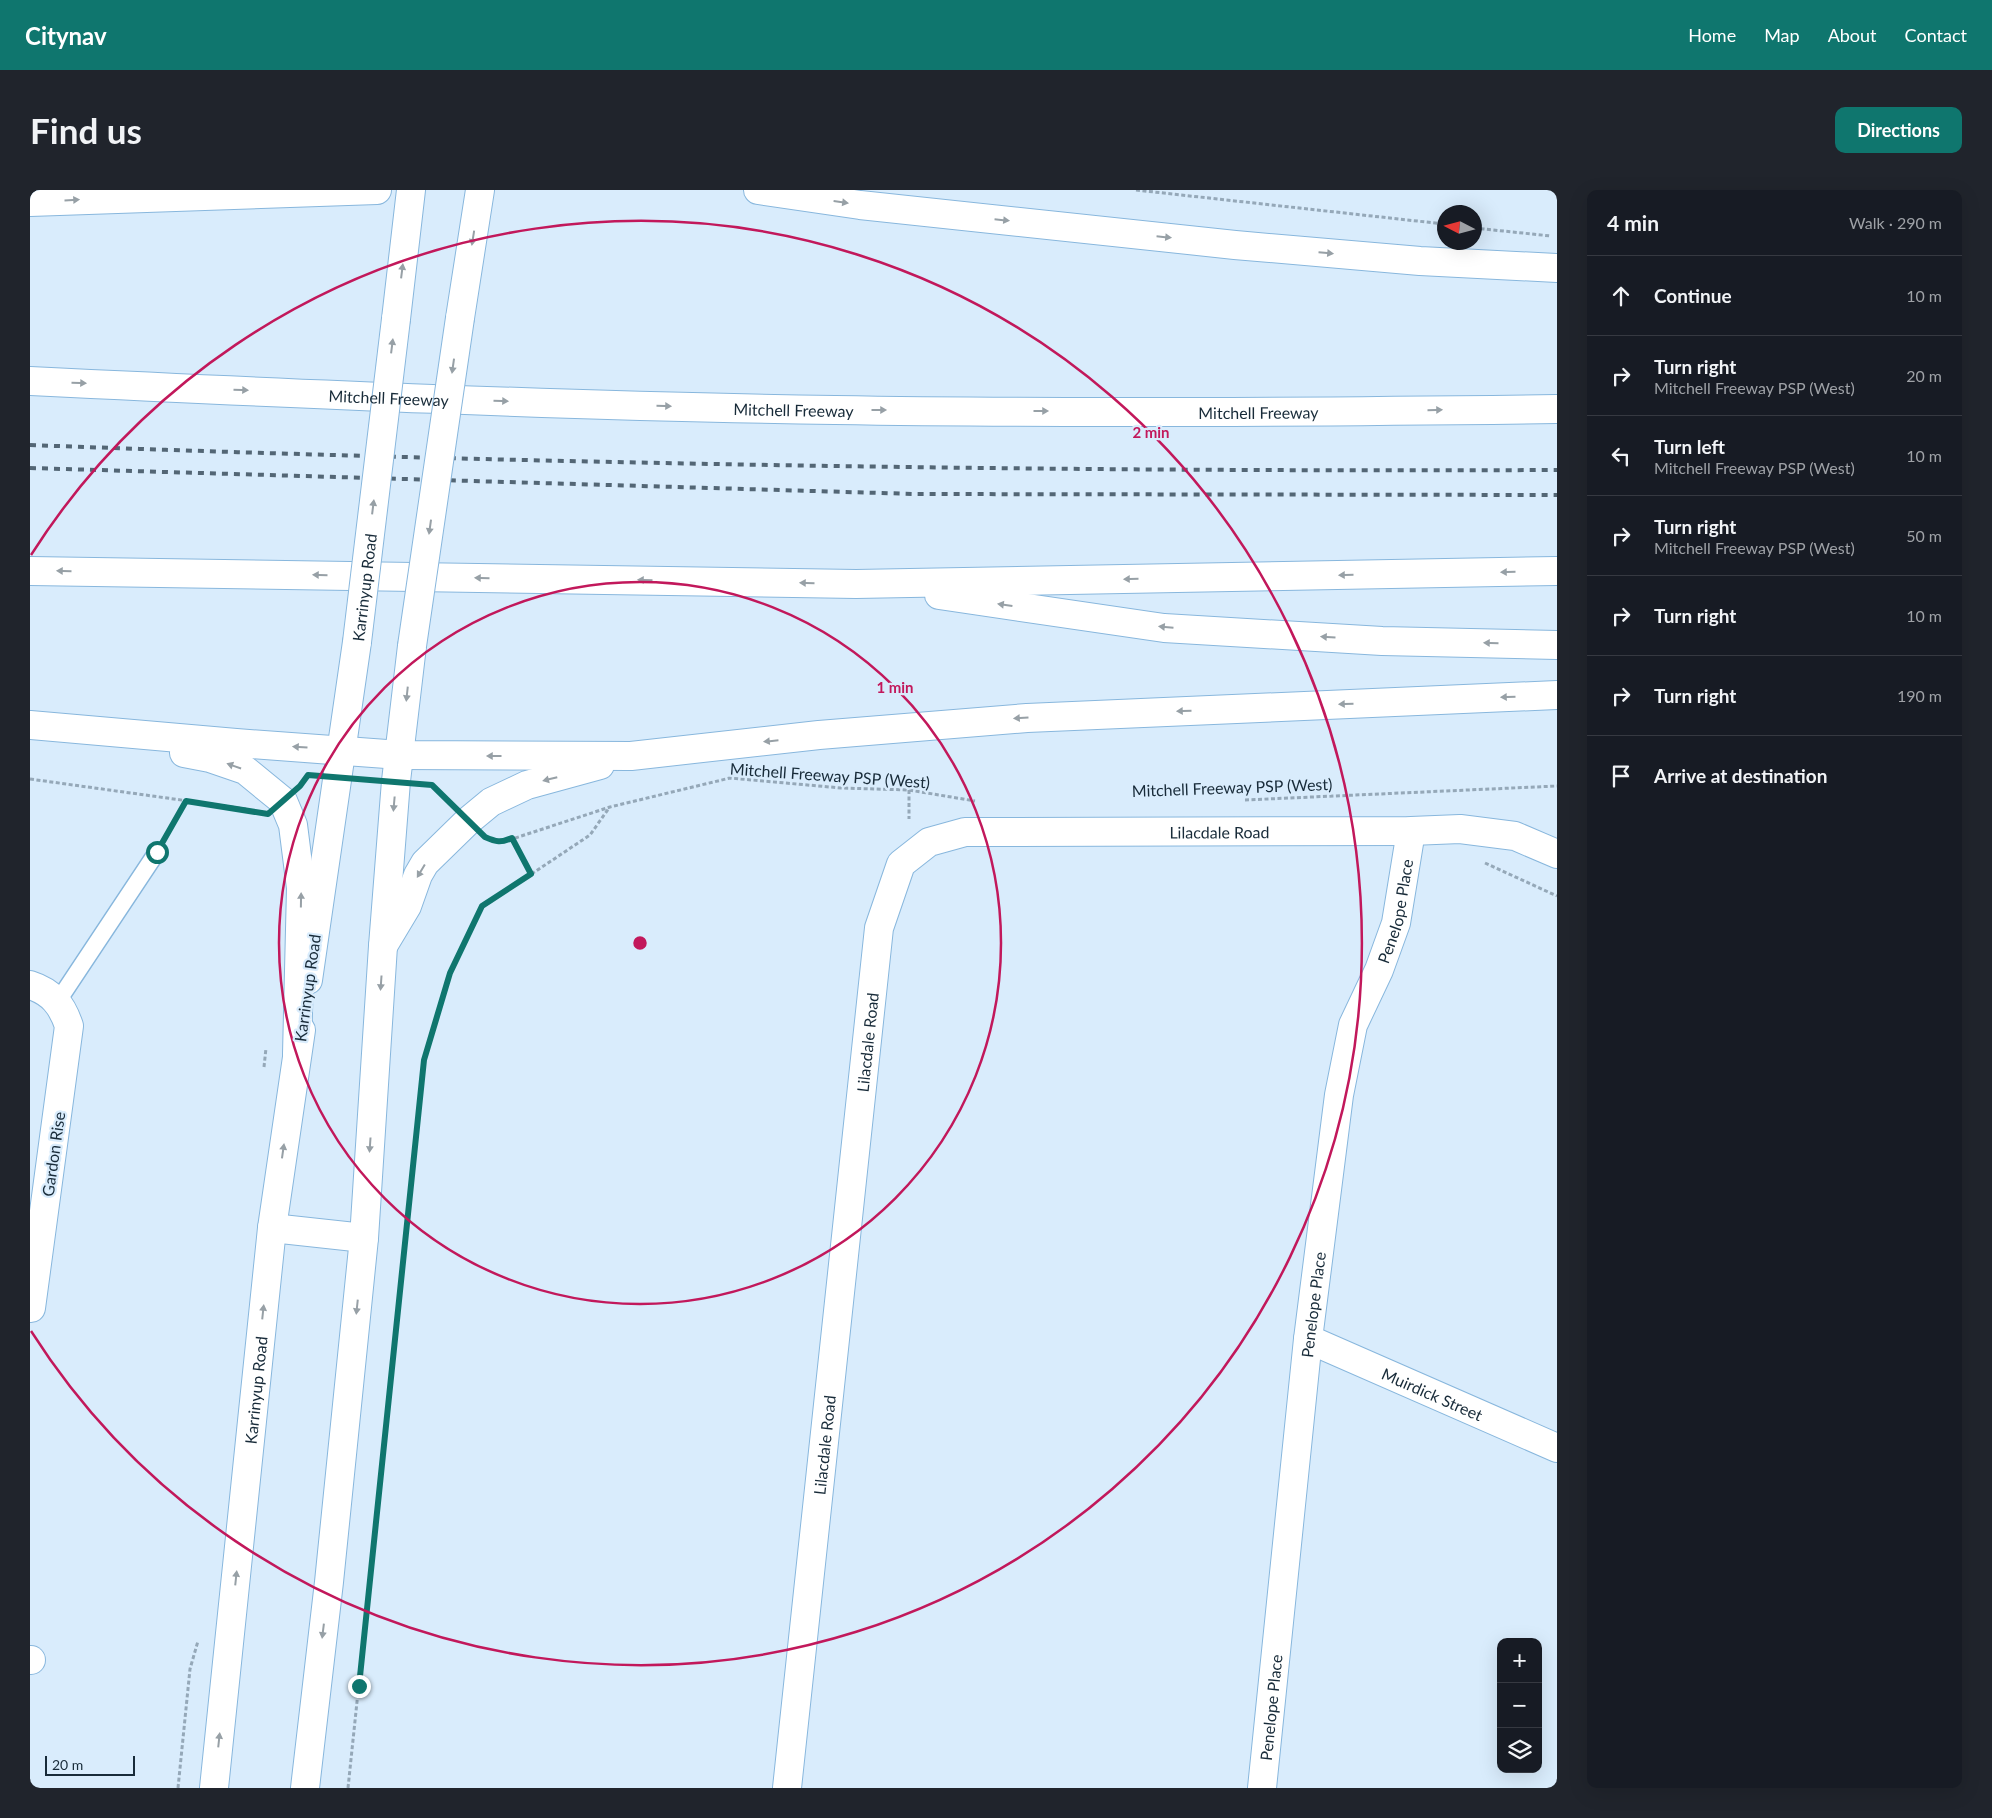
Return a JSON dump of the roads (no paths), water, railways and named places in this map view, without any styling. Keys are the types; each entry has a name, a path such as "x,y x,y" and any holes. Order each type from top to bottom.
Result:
{"main road":[{"path":"115,198 150,190"},
{"path":"30,202 377,190"},
{"name":"Karrinyup Road","path":"214,1788 272,1228 343,750 411,190"},
{"path":"305,1788 329,1582 364,1238 383,946 398,768 412,646 480,190"},
{"path":"758,190 860,205 1235,245 1420,261 1557,268"},
{"name":"Mitchell Freeway","path":"30,381 626,406 838,410 1235,412 1557,409"},
{"path":"30,570 856,584 1557,571"},
{"path":"856,584 1164,628 1382,641 1557,645"},
{"path":"32,725 236,743 343,750 398,768 631,756 819,735 1026,718 1557,695"},
{"path":"32,725 210,758 246,770 284,801 294,825 301,888 297,1054"},
{"path":"383,946 407,906 418,875 425,863 490,802 526,786 631,756"},
{"name":"Lilacdale Road","path":"787,1788 879,928 900,864 930,842 965,832 1411,831 1460,829 1514,836 1557,854"},
{"name":"Penelope Place","path":"1262,1788 1308,1339 1339,1095 1353,1025 1379,970 1396,923 1411,831"},
{"path":"30,985 47,992 58,1001"},
{"name":"Gardon Rise","path":"32,1308 68,1041 69,1026 58,1001"},
{"path":"272,1228 364,1238"},
{"name":"Muirdick Street","path":"1308,1339 1557,1448"}],"lane":[{"path":"58,1001 157,852"}],"railway":[{"path":"30,445 603,462 1175,470 1557,470"},
{"path":"30,468 915,494 1557,495"}]}
